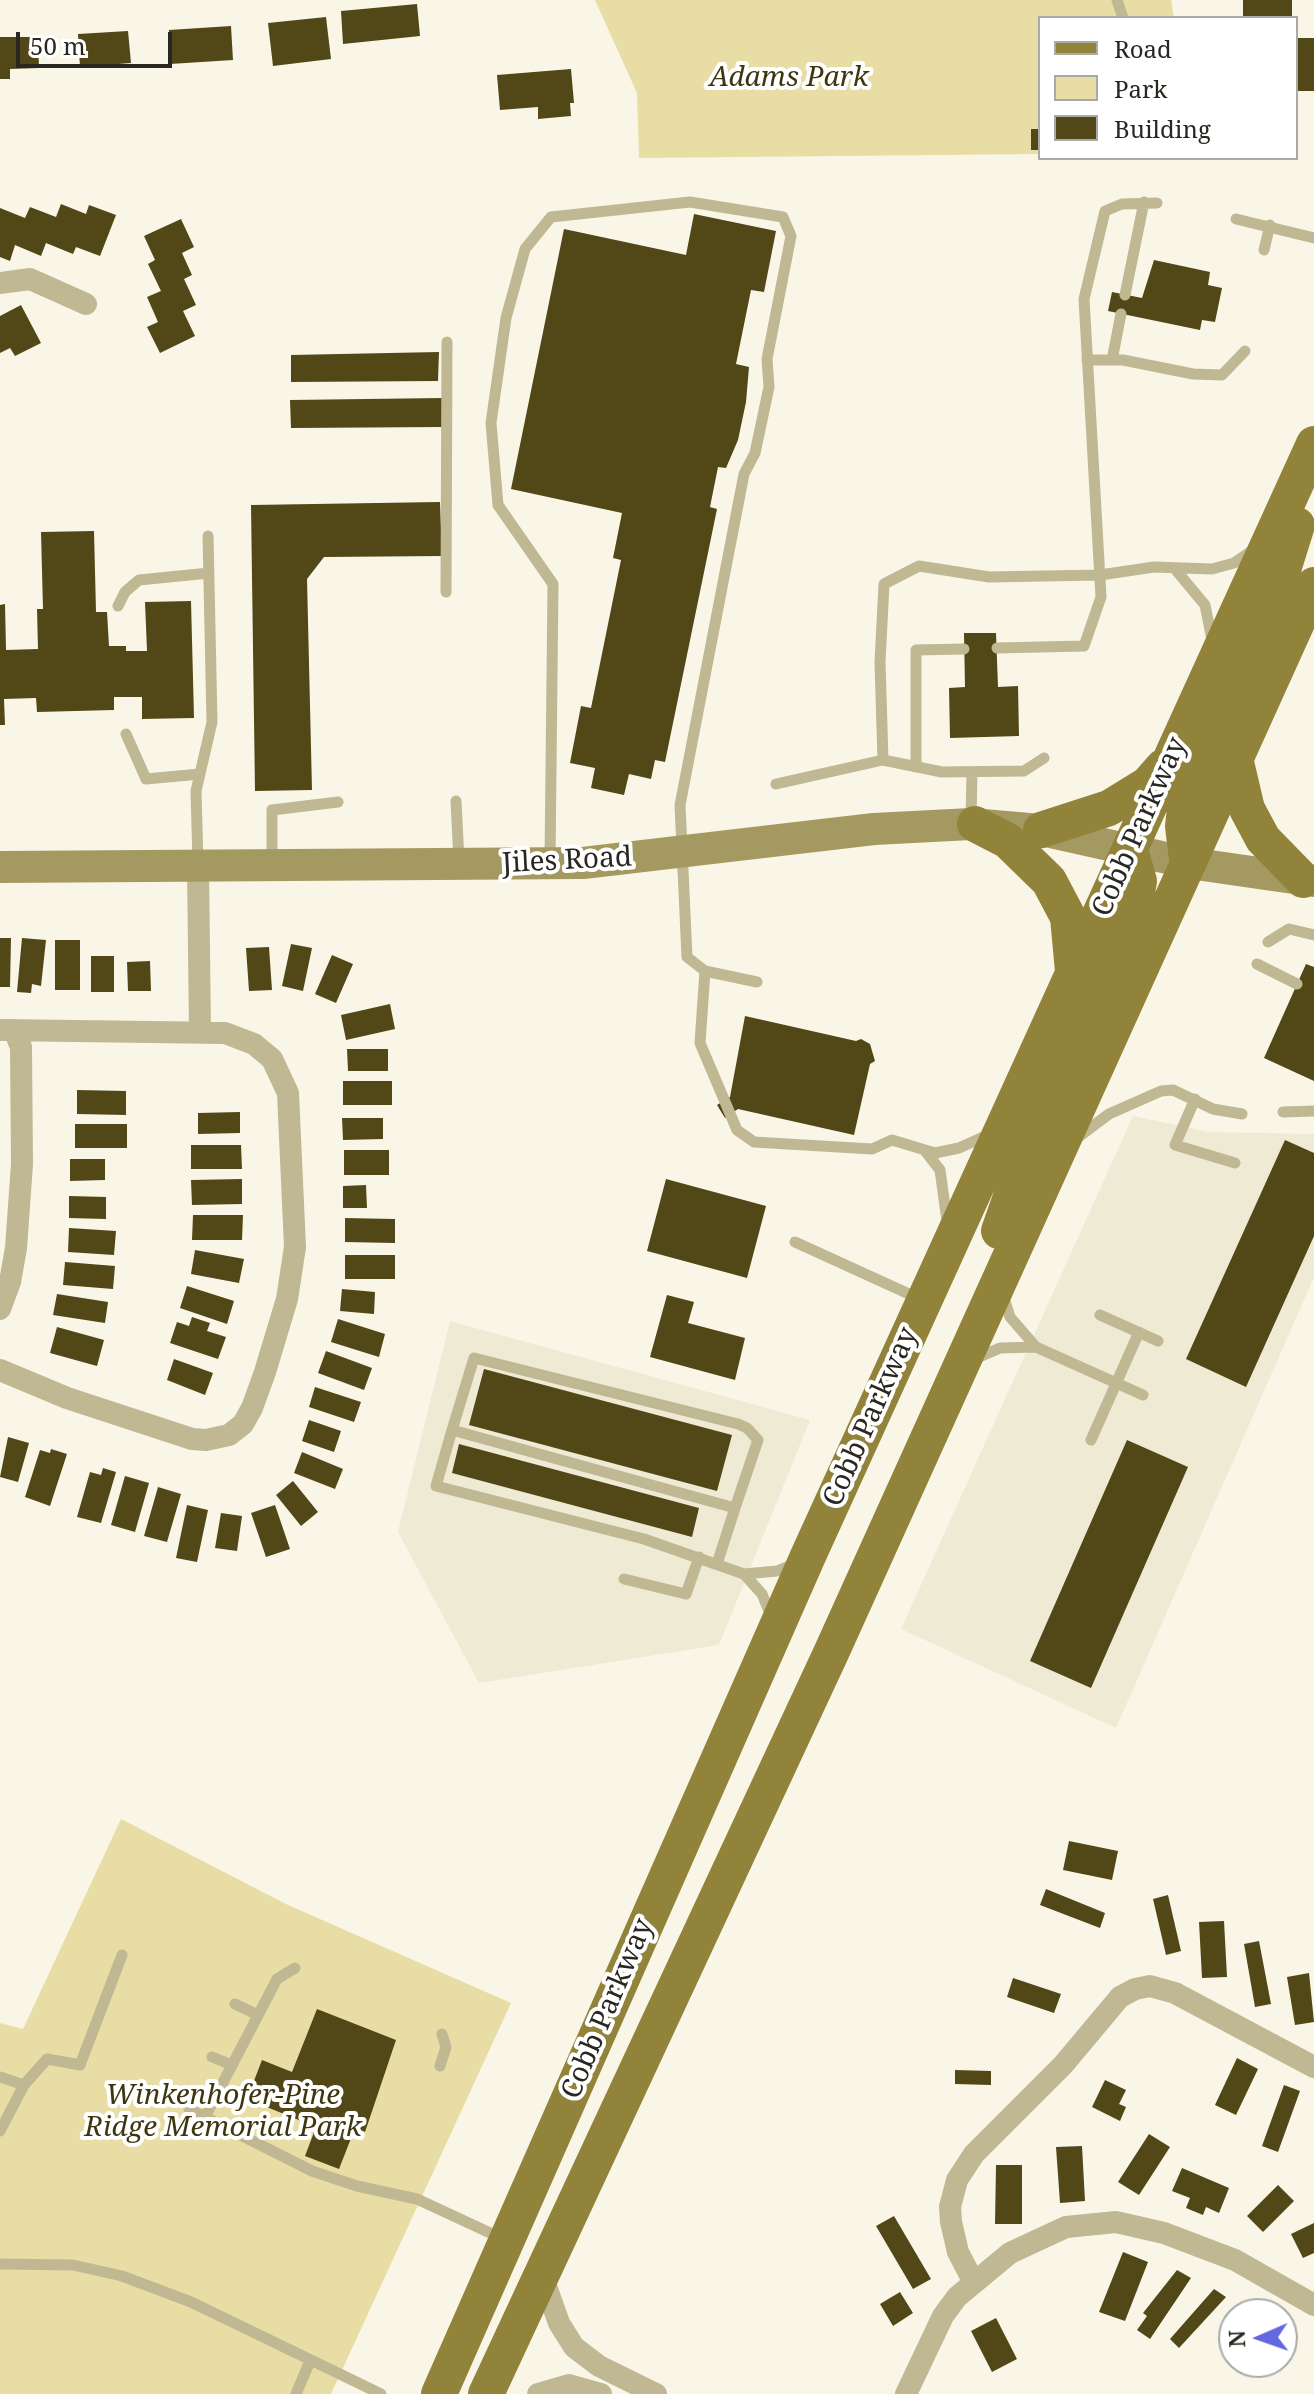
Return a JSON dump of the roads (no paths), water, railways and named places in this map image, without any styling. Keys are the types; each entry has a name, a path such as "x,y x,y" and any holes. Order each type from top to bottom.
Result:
{"main road":[{"name":"Cobb Parkway","path":"439,2394 808,1556 1314,444"},
{"path":"1189,863 1183,840 1186,800 1274,604 1297,523 1298,479"},
{"name":"Cobb Parkway","path":"486,2394 957,1376 1314,585"},
{"path":"1041,830 1089,817 1129,798 1148,784 1174,753"},
{"path":"1235,758 1242,792 1258,831 1273,853 1308,881"},
{"path":"973,824 1023,853 1060,899 1072,940 1072,976"},
{"path":"988,1308 992,1255 1038,1120 1135,904 1139,881 1130,850"}],"street":[{"path":"0,283 30,279 86,304"},
{"name":"Jiles Road","path":"0,867 550,864 680,853 874,829 973,824 1041,830 1189,863 1308,881"},
{"path":"198,867 200,1032"},
{"path":"0,1370 67,1398 192,1439 206,1440 229,1435 247,1416 265,1372 293,1268 294,1188 288,1093 272,1059 254,1044 225,1033 7,1030"},
{"path":"0,1309 16,1248 22,1164 21,1047 7,1030"},
{"path":"973,2281 958,2252 951,2222 957,2180 974,2154 1048,2081 1120,1997 1150,1986 1175,1993 1314,2067"},
{"path":"906,2394 943,2316 973,2281 1010,2253 1043,2235 1079,2224 1116,2222 1151,2229 1214,2250 1314,2305"},
{"path":"542,2275 559,2323 574,2347 599,2366 656,2394"},
{"path":"538,2394 569,2385 601,2394"}],"lane":[{"path":"550,864 553,584 498,505 491,423 506,318 525,249 551,217 690,202 783,217 791,236 767,359 769,387 755,453 744,474 680,805 687,957 705,971 757,982"},
{"path":"997,648 1084,646 1101,597 1084,299 1105,211 1122,204 1150,203 1125,295"},
{"path":"1236,219 1314,238"},
{"path":"1264,250 1270,225"},
{"path":"1112,360 1121,314"},
{"path":"446,592 447,342"},
{"path":"1087,360 1112,360 1193,374 1222,375 1245,351"},
{"path":"198,867 196,791 212,722 208,536"},
{"path":"883,760 880,662 884,584 919,566 989,577 1100,575 1154,567 1199,570 1234,563 1273,536"},
{"path":"1174,569 1191,585 1205,605 1214,665"},
{"path":"118,606 125,592 139,580 209,573"},
{"path":"916,767 916,650 964,649"},
{"path":"126,734 146,779 200,774"},
{"path":"776,784 883,760 942,772 972,772 1024,771 1044,758"},
{"path":"972,772 973,824"},
{"path":"456,801 459,866"},
{"path":"272,867 272,810 338,802"},
{"path":"1268,942 1289,929 1314,935"},
{"path":"1257,964 1297,984"},
{"path":"705,971 700,1043 737,1130 754,1142 872,1149 892,1140 925,1152 959,1148 1004,1124"},
{"path":"1060,1150 1109,1114 1150,1093 1173,1090 1213,1109 1242,1114"},
{"path":"1195,1099 1175,1145 1235,1163"},
{"path":"1283,1112 1314,1111"},
{"path":"925,1152 940,1170 944,1184 947,1205 944,1255"},
{"path":"795,1242 924,1301"},
{"path":"1003,1274 1004,1303 1010,1317 1036,1347"},
{"path":"1100,1315 1158,1341"},
{"path":"1091,1440 1139,1332"},
{"path":"957,1376 988,1352 1016,1345 1036,1347 1143,1395"},
{"path":"717,1564 758,1440 747,1428 474,1358 436,1486 644,1539 744,1574 777,1571 808,1556"},
{"path":"452,1430 735,1508"},
{"path":"624,1579 686,1594 699,1557"},
{"path":"744,1574 762,1594 774,1632"},
{"path":"0,2131 24,2085 47,2059 80,2065 122,1955"},
{"path":"205,2117 277,1979 295,1968"},
{"path":"235,2004 258,2015"},
{"path":"440,2066 446,2047 442,2034"},
{"path":"212,2057 232,2065"},
{"path":"0,2077 24,2085"},
{"path":"189,2109 298,2165 357,2186 417,2199 508,2241"},
{"path":"0,2264 73,2265 122,2276 191,2302 381,2394"},
{"path":"296,2394 310,2361"}],"park label":[{"name":"Adams Park","path":"789,78"},
{"name":"Winkenhofer-Pine Ridge Memorial Park","path":"223,2112"}]}
